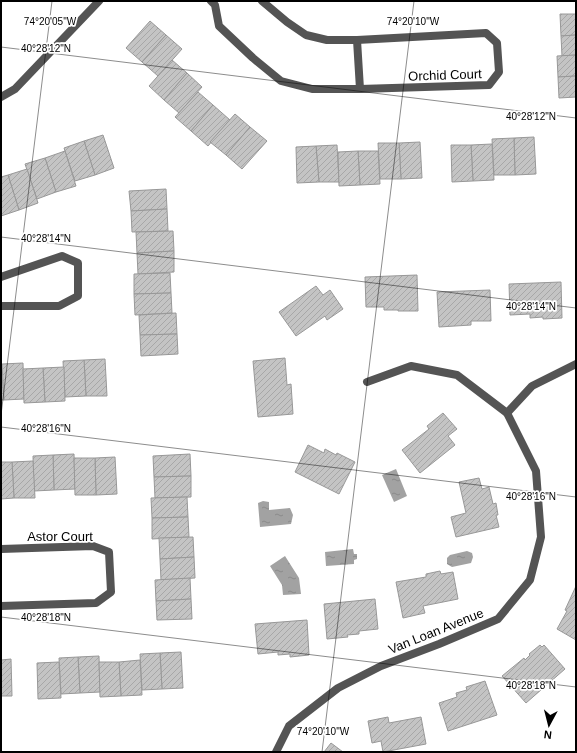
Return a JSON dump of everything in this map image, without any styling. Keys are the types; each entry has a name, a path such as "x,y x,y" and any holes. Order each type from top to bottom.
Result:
{"street":[{"path":"1,98 14,90 99,1"},
{"name":"Orchid Court","path":"215,2 218,26 253,58 281,81 312,89 489,85 499,72 498,42 486,33 357,40 327,40 306,35 287,22 262,1"},
{"path":"357,40 360,89"},
{"path":"1,277 62,256 78,263 78,296 59,306 1,306"},
{"path":"507,413 532,386 576,364"},
{"name":"Van Loan Avenue","path":"276,752 288,726 338,688 381,666 439,644 498,619 530,580 541,537 536,471 507,413 457,375 411,366 367,382"},
{"name":"Astor Court","path":"1,549 92,546 109,552 111,592 96,603 1,606"}],"water":[{"path":"396,469 407,496 394,502 382,475"},
{"path":"263,501 269,502 269,510 290,508 293,515 291,524 260,527 258,503"},
{"path":"353,549 354,554 357,554 357,559 354,560 354,564 326,566 325,552"},
{"path":"467,551 472,553 473,557 471,563 452,567 447,564 447,558 450,555"},
{"path":"285,556 299,578 301,594 283,595 282,585 270,566"}],"building":[{"path":"560,14 576,14 576,35 561,36"},
{"path":"150,21 166,35 142,62 126,48"},
{"path":"166,35 182,49 158,76 142,62"},
{"path":"576,35 576,55 562,56 561,36"},
{"path":"576,55 576,76 558,77 557,56"},
{"path":"172,60 187,73 164,100 149,86"},
{"path":"187,73 202,87 179,113 164,100"},
{"path":"576,76 576,97 559,98 558,77"},
{"path":"198,92 213,105 191,131 175,117"},
{"path":"213,105 230,120 208,146 191,131"},
{"path":"235,114 250,127 226,155 210,142"},
{"path":"250,127 267,141 242,169 226,155"},
{"path":"103,135 114,168 95,175 84,141"},
{"path":"534,137 536,174 515,175 514,138"},
{"path":"514,138 515,175 494,175 492,139"},
{"path":"84,141 95,175 75,181 64,148"},
{"path":"420,142 422,178 401,179 399,143"},
{"path":"378,143 399,143 401,179 380,179"},
{"path":"492,144 494,180 473,181 471,145"},
{"path":"337,145 339,182 319,182 316,146"},
{"path":"451,145 471,145 473,181 452,182"},
{"path":"316,146 319,182 297,183 296,147"},
{"path":"65,151 76,186 56,192 45,158"},
{"path":"358,151 378,151 380,184 360,185"},
{"path":"358,151 360,185 339,186 338,152"},
{"path":"45,158 56,192 37,199 25,164"},
{"path":"27,169 38,203 19,210 8,175"},
{"path":"8,175 19,210 1,216 1,177"},
{"path":"166,189 167,209 131,211 129,191"},
{"path":"167,209 168,231 132,232 131,211"},
{"path":"173,231 174,251 137,253 136,232"},
{"path":"174,251 174,272 138,274 137,253"},
{"path":"170,273 171,293 134,294 134,274"},
{"path":"417,275 418,311 384,310 384,307 366,307 365,277"},
{"path":"561,282 562,318 530,318 530,314 510,315 509,284"},
{"path":"316,286 323,295 330,290 343,309 327,320 325,316 296,336 279,312"},
{"path":"490,290 491,321 471,321 471,325 439,327 437,292"},
{"path":"171,293 172,313 135,315 134,294"},
{"path":"176,313 177,334 140,335 139,315"},
{"path":"177,334 178,354 141,356 140,335"},
{"path":"285,358 287,385 291,384 293,414 258,417 253,361"},
{"path":"105,359 107,396 86,396 84,360"},
{"path":"84,360 86,396 65,397 63,361"},
{"path":"23,363 24,399 4,400 2,364"},
{"path":"1,364 4,400 1,400"},
{"path":"64,367 65,401 45,402 43,368"},
{"path":"43,368 45,402 24,403 23,369"},
{"path":"443,413 457,429 448,436 455,445 420,473 402,450 429,429 427,426"},
{"path":"308,445 324,453 325,449 336,455 337,453 355,462 339,494 295,472"},
{"path":"74,454 75,489 54,490 53,455"},
{"path":"190,454 191,476 154,477 153,456"},
{"path":"53,455 54,490 34,491 33,456"},
{"path":"115,457 117,494 96,495 95,458"},
{"path":"74,458 95,458 96,495 75,495"},
{"path":"33,461 35,498 14,498 12,462"},
{"path":"1,462 12,462 14,498 1,499"},
{"path":"191,476 191,497 155,498 154,477"},
{"path":"479,478 482,489 489,487 493,504 496,503 498,515 496,515 499,527 456,537 451,517 466,513 459,482"},
{"path":"187,497 188,517 152,518 151,498"},
{"path":"188,517 189,537 152,539 152,518"},
{"path":"193,537 194,557 160,559 159,538"},
{"path":"194,557 195,578 161,580 160,559"},
{"path":"440,571 441,574 453,572 458,599 423,606 425,613 403,618 396,582 426,577 426,574"},
{"path":"190,578 191,599 156,601 155,580"},
{"path":"576,586 576,640 557,629 567,611 565,610"},
{"path":"191,599 192,619 157,620 156,601"},
{"path":"375,599 378,629 359,631 359,634 347,635 348,637 327,639 324,604"},
{"path":"307,620 309,655 290,657 290,654 278,655 278,652 258,654 255,624"},
{"path":"540,645 542,647 544,645 565,669 526,703 502,676 524,658 525,660 530,655 529,654"},
{"path":"181,652 183,688 162,689 160,653"},
{"path":"160,653 162,689 142,690 140,654"},
{"path":"99,656 100,692 80,693 78,657"},
{"path":"78,657 80,693 61,694 59,658"},
{"path":"11,659 12,696 1,696 1,660"},
{"path":"140,660 142,695 121,696 119,662"},
{"path":"59,662 61,698 38,699 37,663"},
{"path":"99,662 119,662 121,696 100,697"},
{"path":"485,681 497,715 448,731 439,703 457,697 456,693 467,690 466,687"},
{"path":"388,717 389,723 421,717 426,744 383,752 381,741 372,743 368,721"},
{"path":"331,743 343,752 324,752"}]}
